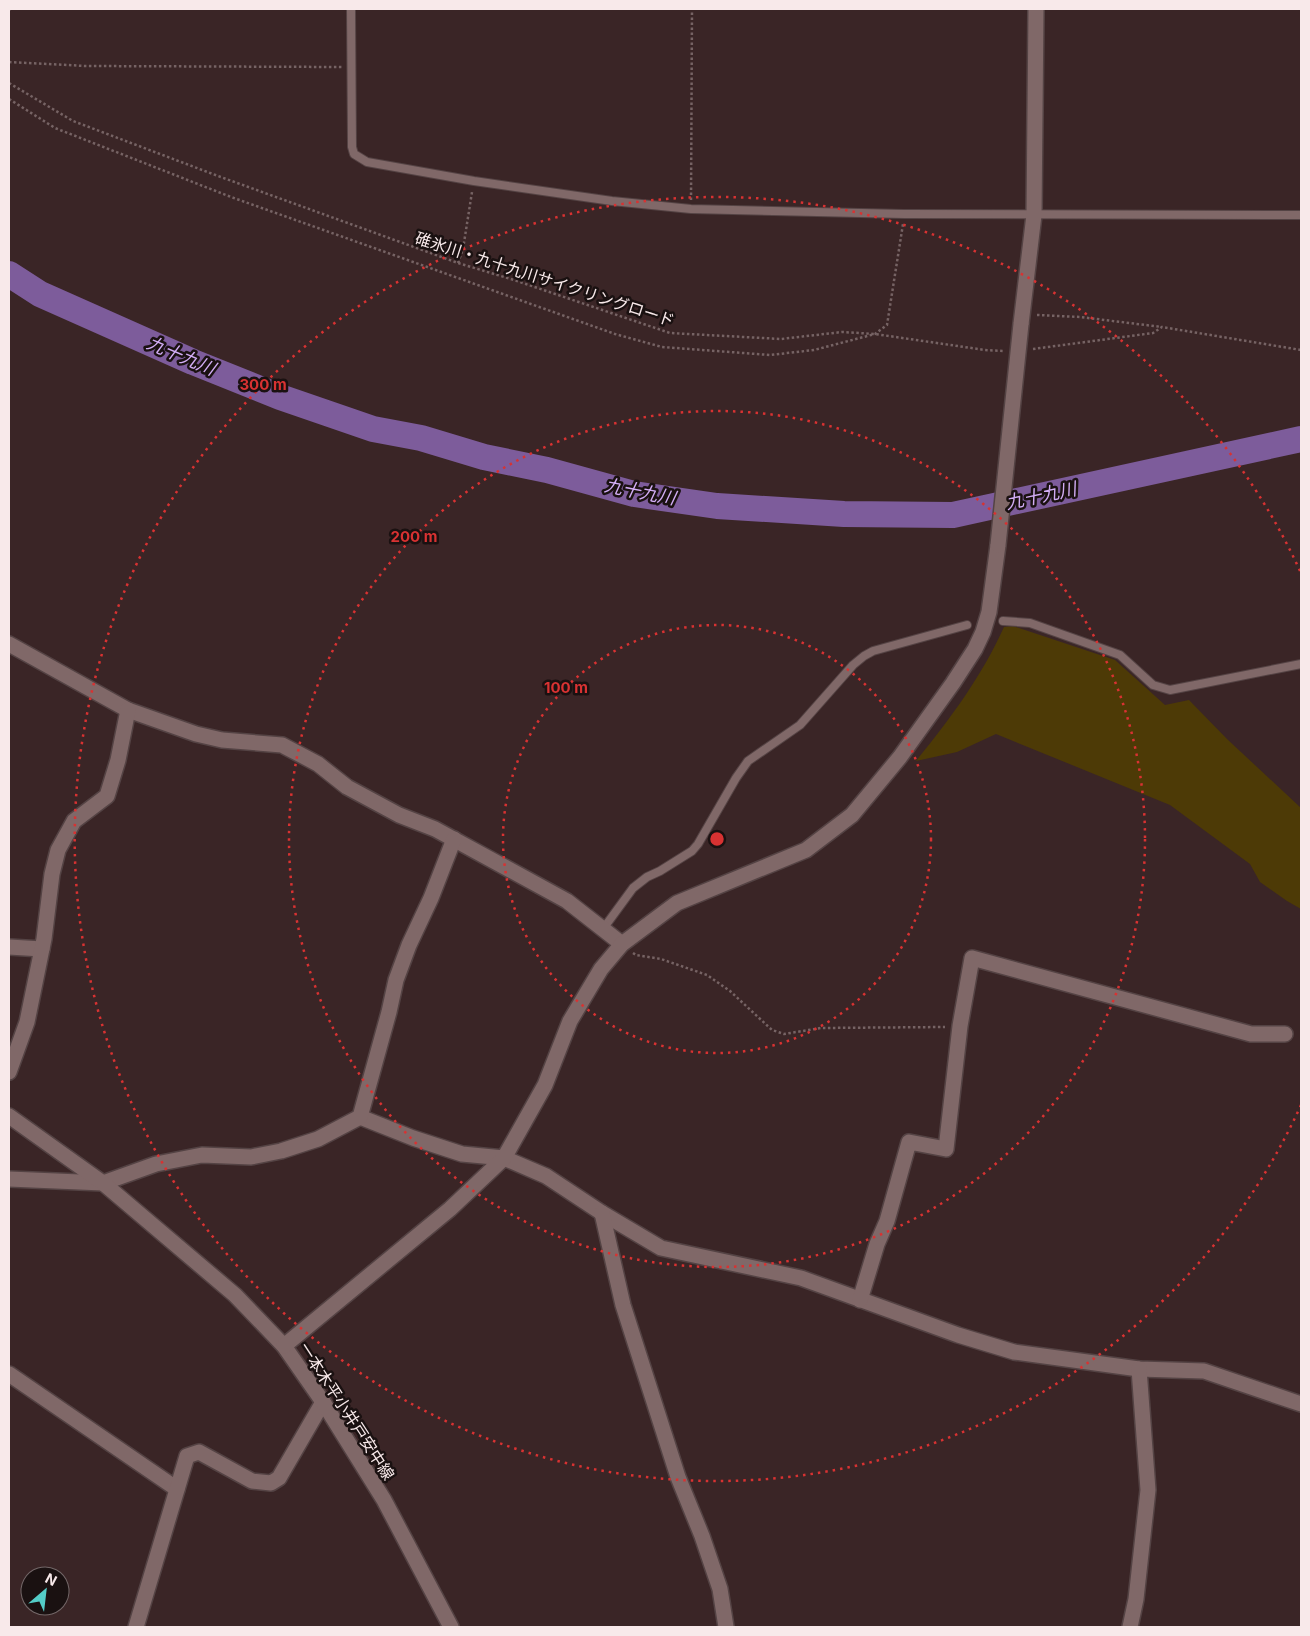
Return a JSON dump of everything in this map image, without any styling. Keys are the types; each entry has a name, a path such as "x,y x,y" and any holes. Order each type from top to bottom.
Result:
{"street":[{"path":"284,1346 450,1209 504,1158 545,1085 570,1021 600,969 622,944 677,903 806,850 852,814 900,757 954,683 975,649 987,618 1027,320 1034,215 1036,9"},
{"path":"9,644 128,710 196,734 222,740 282,745 318,764 347,787 399,815 435,830 567,901 622,944"},
{"path":"9,1072 27,1022 42,949 52,874 58,850 74,821 107,796 118,760 128,710"},
{"path":"9,1179 103,1183 156,1164 202,1155 251,1157 281,1151 318,1140 360,1116 396,980 408,945 431,898 454,840"},
{"path":"9,947 42,949"},
{"path":"860,1300 877,1244 887,1221 909,1142 946,1149 960,1026 972,958 1251,1034 1285,1034"},
{"name":"一本木平小井戸安中線","path":"9,1116 103,1183 235,1295 284,1346 323,1402 384,1500 451,1627"},
{"path":"360,1116 413,1138 462,1154 504,1158 546,1176 602,1213 661,1248 801,1278 958,1335 1014,1352 1139,1369 1204,1371 1301,1404"},
{"path":"602,1213 623,1305 678,1477 702,1536 720,1589 726,1627"},
{"path":"1130,1627 1136,1599 1148,1490 1139,1369"},
{"path":"9,1374 177,1489"},
{"path":"136,1627 187,1456 199,1452 252,1481 271,1483 279,1478 323,1402"}],"lane":[{"path":"351,9 352,147 354,154 367,162 612,201 691,209 904,214 1301,215"},
{"path":"1004,621 1030,623 1120,654 1153,685 1170,690 1301,664"},
{"path":"603,929 633,888 647,877 660,871 692,850 698,844 736,778 748,761 800,725 859,660 873,651 967,625"}],"path":[{"path":"691,209 692,9"},
{"path":"9,62 86,66 350,67"},
{"name":"碓氷川・九十九川サイクリングロード","path":"9,83 73,121 218,176 458,264 514,280 670,333 781,339 842,332 876,334 985,350 1006,351"},
{"path":"9,99 55,128 231,197 615,334 662,347 770,355 814,350 876,334 887,325 904,214"},
{"path":"458,264 463,249 474,180"},
{"path":"1027,320 1080,317 1162,327 1301,350"},
{"path":"1031,349 1154,333 1162,327"},
{"path":"622,944 636,955 661,959 707,975 730,991 772,1030 784,1034 821,1028 960,1026"}],"shaded area":[{"path":"1013,626 1115,660 1165,705 1189,700 1227,739 1301,808 1301,909 1260,882 1250,864 1170,805 996,734 957,752 916,761 964,697 986,663 1004,627"}],"waterway":[{"name":"九十九川","path":"9,274 40,294 193,362 280,397 373,429 421,438 484,457 547,470 634,494 717,506 844,514 953,515 1301,439"}]}
